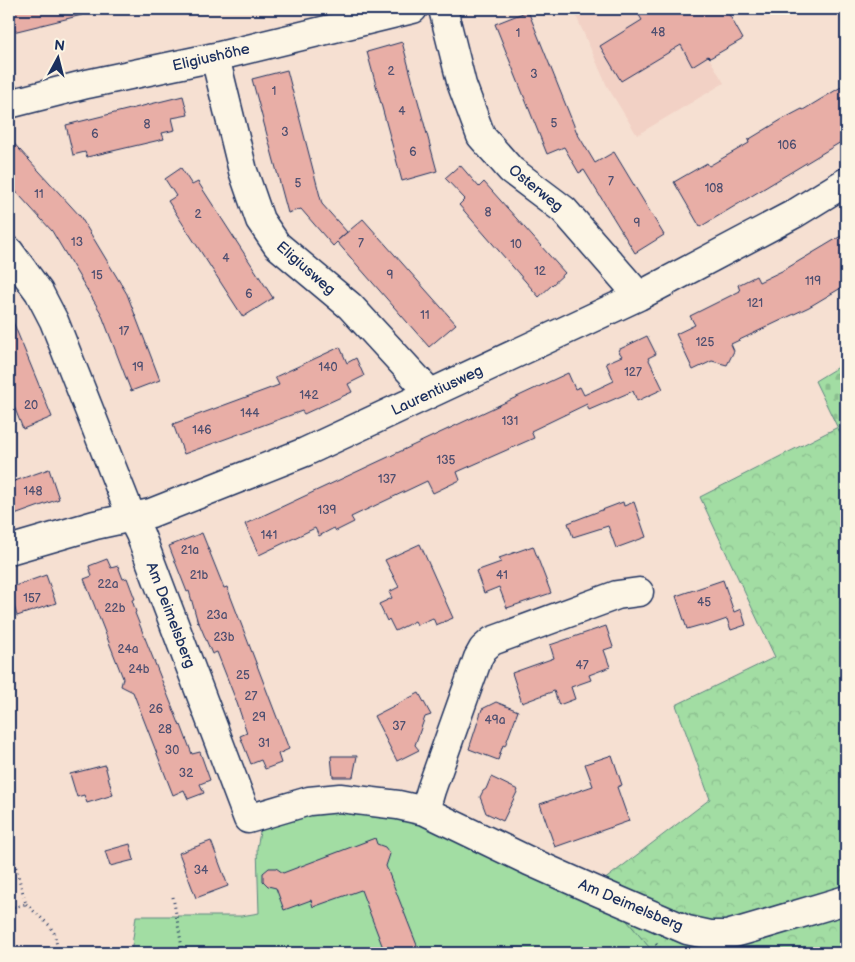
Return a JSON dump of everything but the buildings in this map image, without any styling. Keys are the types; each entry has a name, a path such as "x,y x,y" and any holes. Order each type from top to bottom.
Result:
{"street":[{"name":"Eligiushöhe","path":"9,104 87,84 215,58 413,9"},
{"name":"Osterweg","path":"443,9 462,85 481,136 511,170 564,210 639,296"},
{"name":"Eligiusweg","path":"215,58 243,171 260,220 278,245 350,306 430,393"},
{"name":"Laurentiusweg","path":"9,550 95,525 151,513 305,452 639,296 794,214 846,182"},
{"name":"Am Deimelsberg","path":"9,251 39,292 54,321 131,516 140,534 248,819 309,801 340,798 398,805 426,811 529,861 687,930 710,935 736,933 846,900"},
{"path":"426,811 431,790 478,658 483,649 492,641 617,595 639,592"}],"path":[{"path":"846,369 838,371 846,397"},
{"path":"9,843 26,904 49,925 54,933 59,953"},
{"path":"173,897 183,953"},
{"path":"9,908 26,904"}],"shaded area":[{"path":"573,9 680,9 724,83 637,135 607,86"}],"green space":[{"path":"846,362 846,445 815,381"},
{"path":"838,427 846,444 846,892 731,924 702,922 595,887 710,799 676,705 775,657 700,497"},
{"path":"337,810 420,820 624,916 654,953 131,953 136,916 241,916 259,913 257,848 260,832 272,820"},
{"path":"846,905 846,953 654,953 623,916 684,932"}]}
